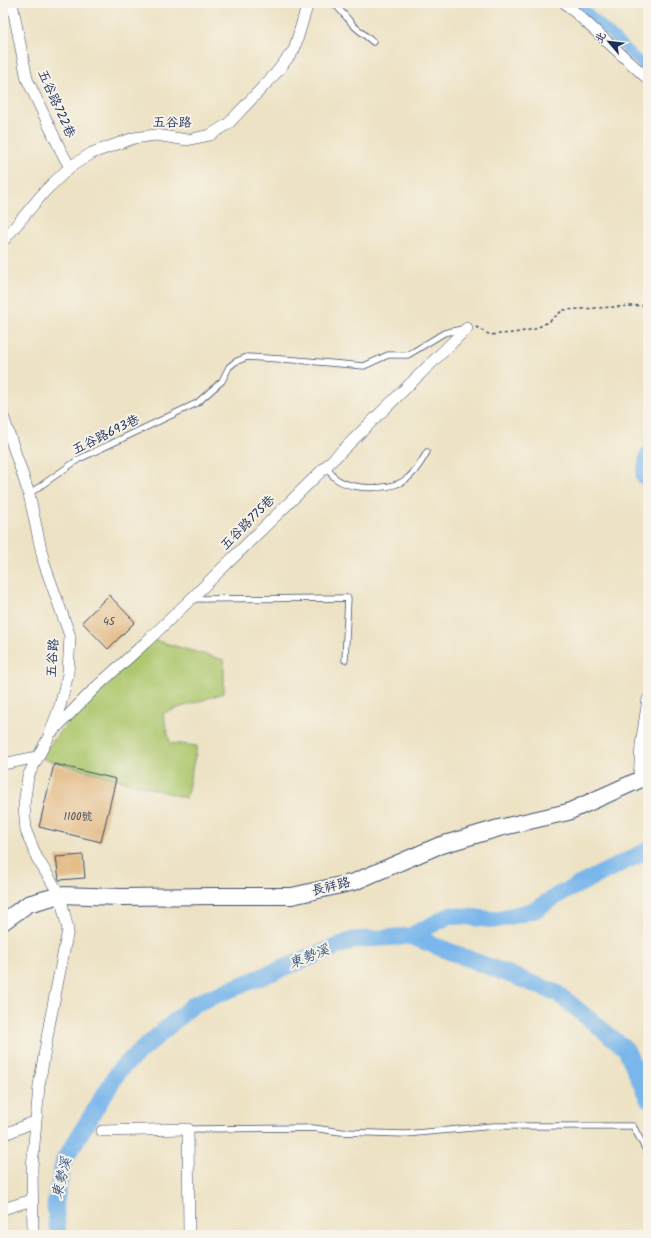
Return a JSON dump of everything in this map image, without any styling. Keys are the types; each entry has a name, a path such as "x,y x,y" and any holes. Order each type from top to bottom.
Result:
{"street":[{"name":"五谷路722巷","path":"12,3 27,79 70,168"},
{"name":"五谷路","path":"3,241 45,191 70,168 92,153 134,138 156,135 187,140 210,135 228,124 276,73 294,50 308,3"},
{"path":"565,3 648,79"},
{"name":"五谷路775巷","path":"49,736 94,689 191,600 326,465 467,328"},
{"name":"五谷路","path":"3,416 30,494 44,563 70,636 68,674 60,706 49,736 28,776 24,805 26,831 37,858 60,895 68,930 48,1026 40,1086 32,1168 32,1235"},
{"path":"643,778 641,744 648,699"},
{"path":"3,764 37,757"},
{"name":"長祥路","path":"3,922 28,904 60,895 121,897 292,896 354,882 438,846 499,828 568,812 643,778"},
{"path":"3,1135 36,1121"},
{"path":"102,1131 188,1129 190,1235"},
{"path":"3,1209 32,1200"}],"lane":[{"path":"334,3 354,26 373,42"},
{"name":"五谷路693巷","path":"30,494 79,459 197,403 222,380 235,362 247,357 364,366 388,355 408,356 444,333 467,328"},
{"path":"326,465 335,478 352,485 365,488 390,486 408,478 419,466 427,452"},
{"path":"191,600 348,598 345,660"},
{"path":"188,1129 313,1128 341,1132 405,1134 494,1126 633,1126 648,1154"}],"path":[{"path":"467,328 475,326 490,335 514,333 535,329 550,321 563,310 648,304"}],"green space":[{"path":"150,639 224,660 224,693 163,713 170,743 197,746 186,798 40,758 61,730"}],"building":[{"path":"109,595 135,622 108,649 82,622"},
{"path":"54,764 116,779 101,842 39,827"},
{"path":"83,855 85,878 59,880 56,857"}],"waterway":[{"path":"578,3 648,70"},
{"path":"648,455 644,476 648,479"},
{"path":"410,936 451,915 495,920 535,910 556,896 648,850"},
{"name":"東勢溪","path":"58,1235 55,1205 64,1160 120,1069 194,1004 353,940 410,936 557,993 626,1049 648,1099"}]}
